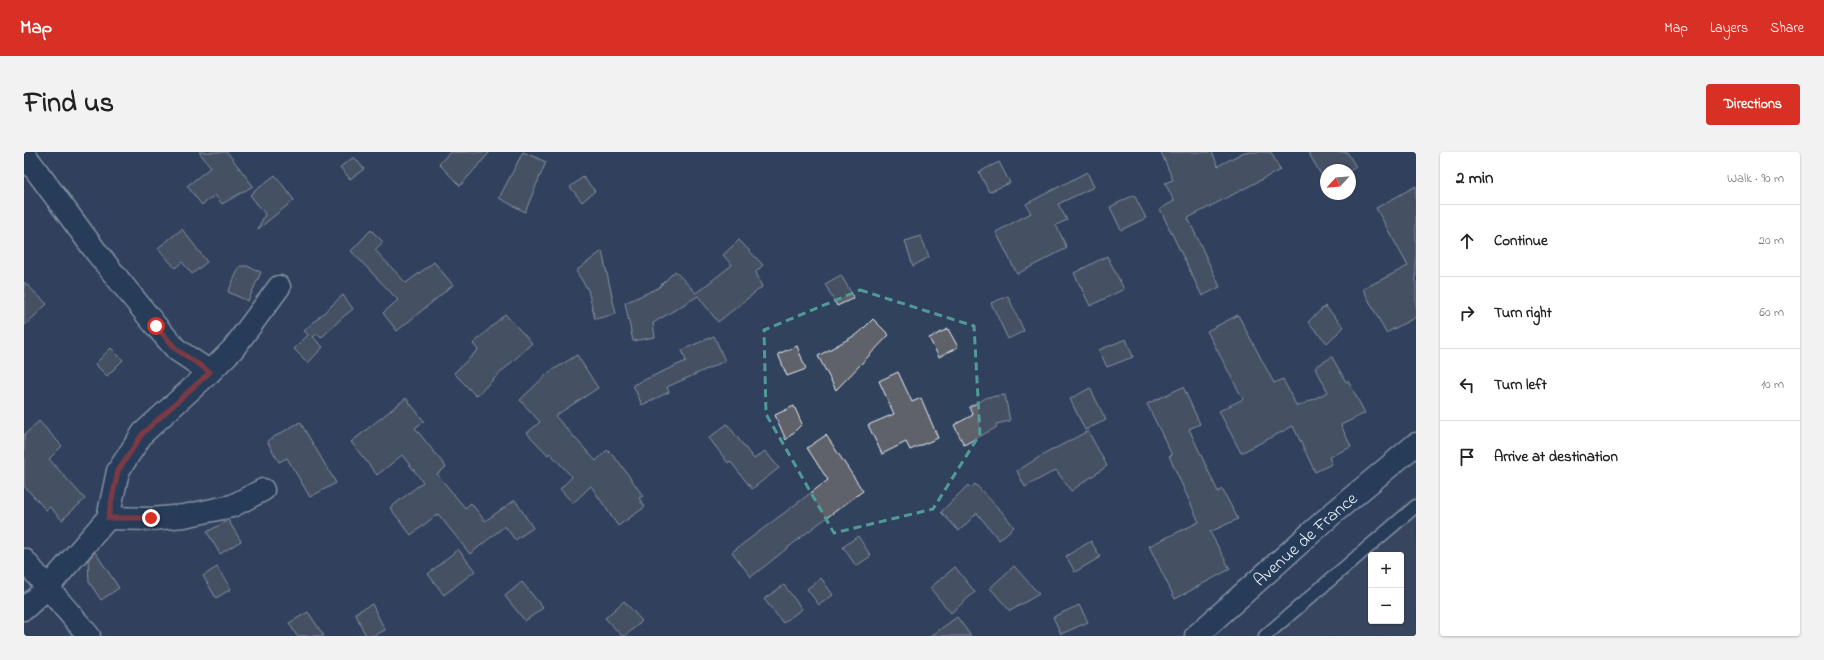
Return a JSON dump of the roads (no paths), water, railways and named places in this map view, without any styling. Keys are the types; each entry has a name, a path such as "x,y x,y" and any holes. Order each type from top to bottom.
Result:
{"street":[{"path":"24,154 97,253 156,326 177,350 210,372"},
{"path":"24,609 47,588 108,518 118,471 143,433 233,349 279,287"},
{"name":"Avenue de France","path":"1196,636 1331,515 1416,444"},
{"path":"108,518 184,516 232,506 263,490"},
{"path":"24,560 89,636"}],"lane":[{"path":"1266,636 1416,506"}]}
